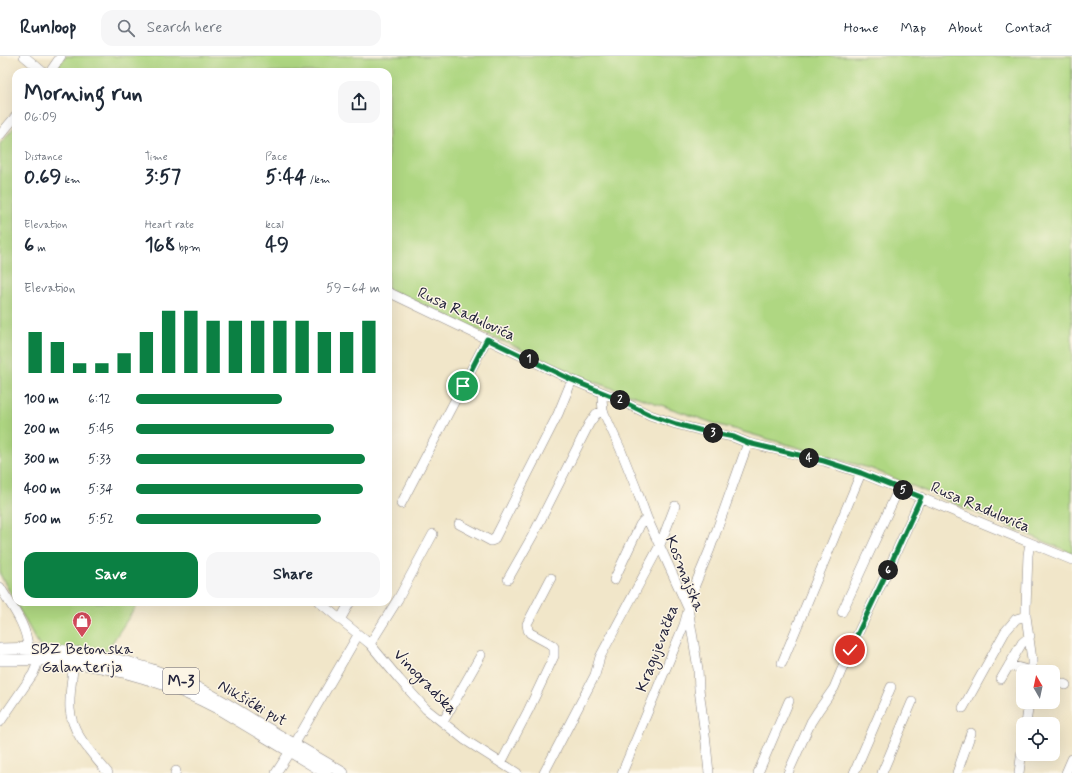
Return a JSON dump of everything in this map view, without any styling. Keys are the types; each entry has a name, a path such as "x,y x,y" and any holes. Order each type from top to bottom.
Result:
{"main road":[{"name":"Nikšićki put","path":"0,649 28,648 67,650 94,654 155,670 216,698 292,748 343,773"},
{"path":"0,660 38,660 74,663 132,674 160,683 204,701 292,748 326,773"}],"street":[{"path":"24,56 38,68"},
{"path":"53,68 61,56"},
{"path":"0,135 12,121"},
{"name":"Rusa Radulovića","path":"392,294 572,380 650,415 699,430 734,437 748,443 824,461 861,473 1072,560"},
{"path":"401,504 487,339"},
{"path":"459,524 490,541 494,540 558,414 572,380"},
{"name":"Kosmajska","path":"603,393 603,411 620,448 647,518 688,608 698,669 698,689 709,773"},
{"path":"508,579 533,535 589,424 596,414 603,411"},
{"name":"Kragujevačka","path":"622,773 684,625 695,585 710,549 748,443"},
{"path":"782,663 861,473"},
{"path":"842,612 899,488"},
{"path":"788,773 811,722 834,688 921,497"},
{"path":"544,773 595,675 600,657 660,545 675,506"},
{"path":"614,580 640,525 647,518"},
{"path":"370,644 402,592 433,534"},
{"path":"1030,543 1028,555 1026,616 1030,636 1032,665"},
{"path":"501,763 554,656 554,647 530,633 527,628 552,578"},
{"path":"0,588 21,623 26,636 28,648"},
{"name":"Vinogradska","path":"324,606 370,644 426,709 465,740 517,773"},
{"path":"340,620 348,606"},
{"path":"963,708 1005,632 1016,619 1021,616 1026,616"},
{"path":"276,773 358,635"},
{"path":"1001,679 1022,643 1030,636"},
{"path":"443,722 481,654"},
{"path":"0,722 33,674 38,660"},
{"path":"74,663 70,704 72,722 80,739 108,773"},
{"path":"1009,665 1016,667"},
{"path":"1060,683 1066,685"},
{"path":"854,773 891,687"},
{"path":"758,773 789,701"},
{"path":"882,773 912,702"},
{"path":"957,773 971,733"},
{"path":"1066,773 1072,759"},
{"path":"1019,773 1021,761"}],"green space":[{"path":"66,56 1072,56 1072,553 872,469 716,424 591,381 392,291 392,68 57,68"},
{"path":"12,130 12,596 0,574 0,144"},
{"path":"17,606 136,606 104,655 42,651"}],"place":[{"name":"SBZ Betonska Galanterija","path":"82,638"}],"route":[{"path":"463,386 487,339 572,380 611,396 650,415 676,424 734,437 748,443 824,461 861,473 921,497 850,650"}]}
